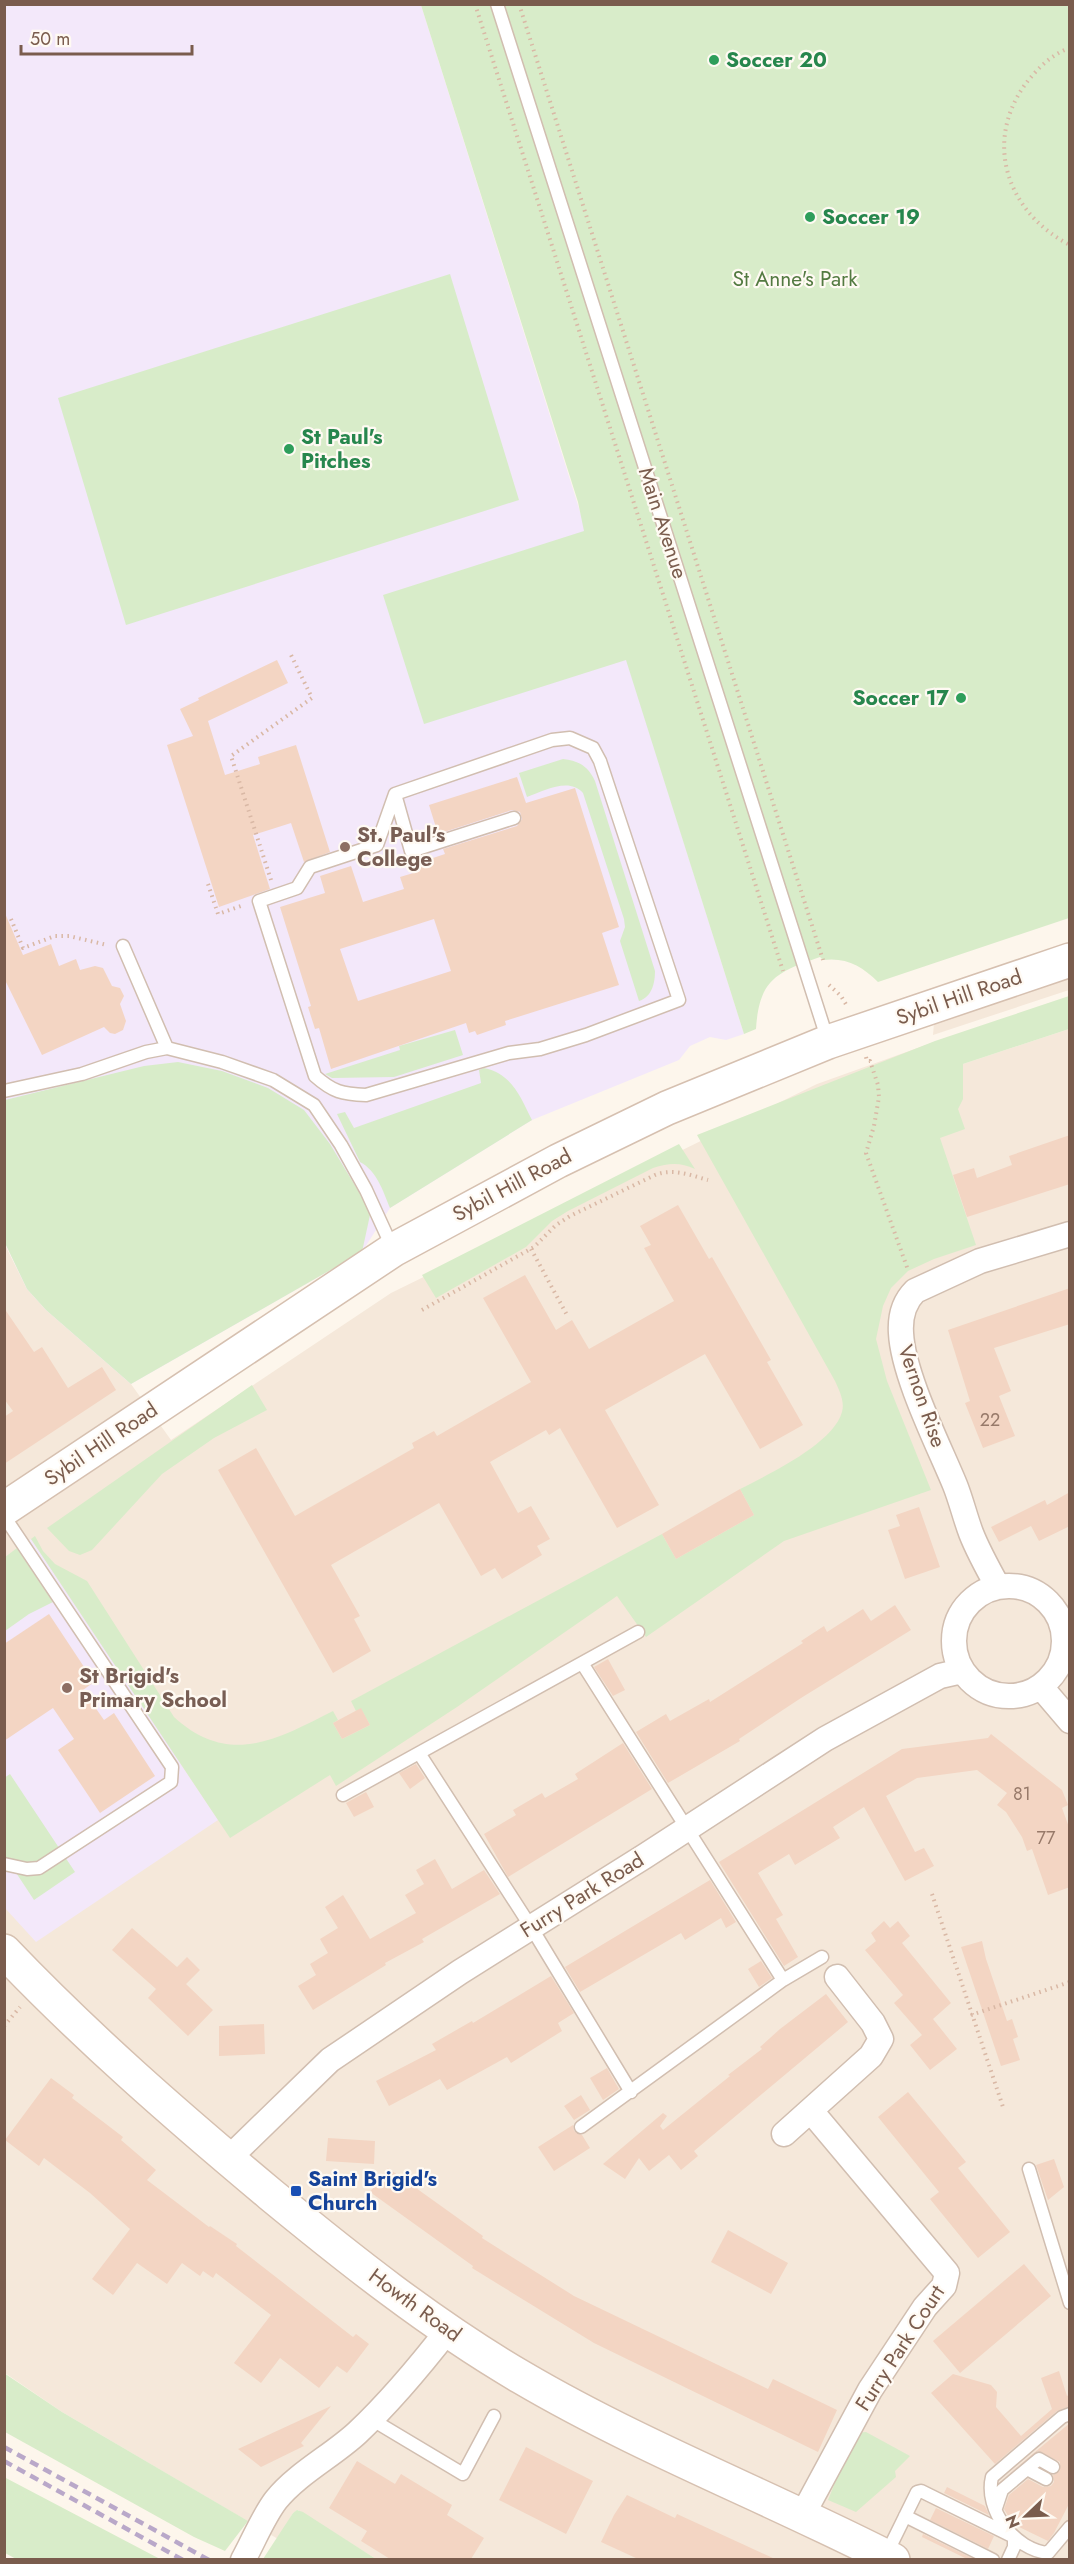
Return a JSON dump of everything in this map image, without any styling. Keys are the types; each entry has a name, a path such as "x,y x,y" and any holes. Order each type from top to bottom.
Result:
{"main road":[{"name":"Sybil Hill Road","path":"4,1509 393,1250 594,1142 667,1108 828,1042 1070,960"},
{"name":"Howth Road","path":"4,1951 89,2036 228,2159 336,2248 448,2330 520,2377 602,2421 683,2462 803,2514 889,2558"}],"street":[{"path":"915,1291 981,1261 1070,1234"},
{"name":"Vernon Rise","path":"915,1291 907,1299 901,1316 900,1334 906,1360 957,1490 971,1533 998,1587"},
{"path":"1014,1586 1030,1590 1045,1599 1062,1602 1064,1644 1057,1668 1041,1687 1025,1695 1007,1696 990,1693 974,1684 962,1671 955,1654 953,1637 958,1619 967,1604 981,1593 998,1587 1014,1586"},
{"name":"Furry Park Road","path":"228,2159 330,2060 460,1972 825,1739 940,1676 962,1671"},
{"path":"1041,1687 1070,1721"},
{"path":"784,2134 871,2056 881,2039 873,2023 837,1977"},
{"name":"Furry Park Court","path":"803,2514 870,2390 919,2316 944,2286 946,2273 811,2110"},
{"path":"243,2559 276,2500 287,2488 371,2420 399,2392 448,2330"}],"lane":[{"name":"Main Avenue","path":"497,4 828,1042"},
{"path":"570,738 592,748 600,761 679,1000 586,1035 540,1049 509,1053 366,1095 342,1094 328,1087 315,1076 259,901 297,888 310,867 377,845 395,795 552,740 570,738"},
{"path":"395,795 411,851 514,818"},
{"path":"123,946 166,1048"},
{"path":"4,1091 82,1074 166,1048 222,1062 273,1080 314,1106 366,1190 393,1250"},
{"path":"4,1516 172,1767 171,1782 39,1868 27,1869 4,1864"},
{"path":"343,1795 638,1632"},
{"path":"582,1663 783,1980"},
{"path":"419,1753 531,1927 631,2092"},
{"path":"581,2127 783,1980 822,1958"},
{"path":"1029,2169 1070,2304"},
{"path":"1008,2559 1014,2547 1014,2537 1003,2525 996,2510 990,2486 992,2477 1062,2416 1070,2414"},
{"path":"371,2420 463,2474 494,2416"},
{"path":"996,2510 995,2503 1002,2490 1039,2459 1053,2467"},
{"path":"1027,2469 1046,2479"},
{"path":"889,2558 905,2516 917,2492 921,2491 1048,2553 1070,2527"},
{"path":"905,2516 993,2559"}],"path":[{"path":"475,4 783,971"},
{"path":"519,4 823,960"},
{"path":"1070,48 1034,71 1013,102 1004,138 1008,177 1024,210 1051,236 1070,245"},
{"path":"276,895 231,756 312,698 291,655"},
{"path":"208,884 218,914 259,901"},
{"path":"11,919 23,948 54,936 69,936 123,946"},
{"path":"862,1048 867,1061 870,1061 878,1085 879,1097 866,1153 915,1291"},
{"path":"422,1310 531,1249 556,1225 570,1216 655,1175 666,1171 708,1180"},
{"path":"531,1249 567,1315"},
{"path":"932,1894 1003,2107"},
{"path":"971,2015 1070,1983"}],"shaded area":[{"name":"St. Paul's College","path":"5,5 421,5 744,1034 726,1040 710,1037 690,1046 679,1060 532,1120 390,1208 362,1252 131,1384 46,1310 27,1289 5,1243"},
{"path":"1069,979 1069,990 933,1035 934,1023"},
{"path":"1069,1029 1069,2559 376,2559 298,2510 293,2513 278,2539 62,2412 5,2373 4,1243 27,1289 46,1310 131,1384 171,1440 391,1293 817,1084 951,1036 963,1064"},
{"name":"St Brigid's Primary School","path":"31,1539 218,1820 36,1942 5,1908 5,1557"}],"green space":[{"name":"St Anne's Park","path":"421,5 1069,5 1069,918 878,982 866,971 853,964 839,960 823,960 820,957 792,968 773,980 761,999 756,1029 744,1034 626,660 424,724 383,595 584,531 578,502"},
{"name":"St Paul's Pitches","path":"450,274 519,500 126,625 58,398"},
{"path":"563,759 582,765 595,781 655,971 652,989 639,1001 620,941 625,927 624,919 583,793 577,788 564,786 527,797 519,773"},
{"path":"1069,996 1069,1029 963,1064 963,1099 958,1109 965,1129 940,1138 976,1245 934,1259 908,1271 891,1288 883,1306 876,1339 887,1381 931,1490 784,1541 646,1637 617,1596 457,1707 336,1786 330,1775 230,1838 31,1539 35,1536 43,1551 55,1564 87,1581 174,1717 194,1732 214,1741 233,1745 253,1744 292,1731 333,1711 338,1720 333,1723 342,1739 370,1725 361,1709 356,1711 351,1701 662,1534 676,1559 754,1515 740,1489 798,1457 836,1424 843,1404 835,1381 697,1135 935,1041"},
{"path":"455,1030 463,1055 394,1077 332,1078 325,1074 400,1050 399,1046"},
{"path":"178,1062 222,1071 268,1088 304,1110 330,1144 368,1207 370,1215 362,1252 131,1384 46,1310 27,1289 5,1243 5,1100 144,1066"},
{"path":"484,1068 502,1075 514,1087 532,1120 390,1208 375,1176 360,1162 337,1114 345,1112 354,1128 481,1083 479,1070"},
{"path":"679,1144 695,1169 674,1164 653,1168 568,1211 552,1221 526,1247 436,1298 422,1275"},
{"path":"252,1385 267,1410 214,1438 162,1474 92,1550 80,1555 69,1551 47,1528"},
{"path":"17,1548 53,1602 29,1614 5,1631 5,1557"},
{"path":"10,1774 75,1872 34,1900 5,1856 4,1778"},
{"path":"4,2373 62,2412 248,2521 225,2551 194,2537 5,2432"},
{"path":"866,2432 910,2456 895,2471 896,2477 856,2512 828,2500 855,2433"},
{"path":"4,2477 160,2559 18,2560 5,2553"},
{"path":"297,2510 303,2512 376,2559 263,2559"}],"building":[{"path":"277,660 288,683 208,721 225,775 260,764 258,757 296,745 330,852 304,862 291,823 253,835 270,889 219,907 167,745 193,736 180,709"},
{"path":"517,777 526,803 575,788 619,927 602,933 619,985 505,1021 506,1025 477,1035 475,1031 469,1033 466,1023 331,1069 319,1028 315,1029 308,1007 311,1006 280,907 325,893 320,876 351,866 363,902 404,889 400,877 420,871 418,863 445,854 443,849 517,826 522,819 520,812 512,810 438,834 429,805","holes":["434,919 451,971 358,1001 340,949"]},
{"path":"4,911 23,955 51,944 59,966 76,959 80,970 95,966 103,968 112,986 120,988 124,996 120,1004 126,1021 123,1030 115,1034 110,1033 104,1027 42,1055 4,978"},
{"path":"1070,1135 1070,1184 967,1217 953,1175 974,1168 977,1178 1012,1165 1009,1156"},
{"path":"678,1205 709,1259 712,1257 771,1360 767,1362 803,1425 760,1449 705,1354 605,1410 659,1505 617,1528 560,1428 549,1435 546,1430 490,1462 518,1513 531,1506 550,1539 537,1546 542,1555 502,1579 495,1568 481,1576 439,1503 331,1565 360,1616 354,1619 371,1651 333,1673 218,1470 256,1448 295,1516 414,1448 412,1443 434,1431 437,1436 531,1382 483,1298 525,1275 556,1330 572,1320 589,1349 674,1301 644,1248 651,1245 640,1226"},
{"path":"1070,1288 1070,1324 994,1348 1011,1391 999,1396 1015,1436 983,1448 965,1403 970,1401 948,1330"},
{"path":"4,1308 34,1352 42,1347 68,1388 102,1367 116,1390 4,1464 4,1417 13,1411 4,1399"},
{"path":"740,1489 754,1515 676,1559 662,1534"},
{"path":"1070,1492 1070,1526 1039,1541 1031,1526 999,1542 991,1527 1045,1500 1047,1505"},
{"path":"919,1507 940,1567 905,1579 888,1530 900,1526 896,1515"},
{"path":"895,1605 911,1630 801,1698 739,1739 740,1741 668,1783 636,1732 666,1714 670,1721 709,1699 710,1702 803,1643 801,1641 824,1626 827,1632 863,1609 871,1621"},
{"path":"49,1614 94,1682 83,1690 104,1720 114,1713 155,1776 100,1813 58,1750 74,1739 53,1708 4,1741 4,1644"},
{"path":"608,1659 625,1690 613,1696 594,1667"},
{"path":"361,1708 370,1725 342,1739 333,1723"},
{"path":"991,1734 1062,1790 1068,1805 1062,1808 1070,1830 1070,1887 1048,1895 1032,1849 1027,1851 1022,1837 1006,1812 997,1805 1007,1793 977,1770 917,1778 886,1796 915,1852 924,1848 934,1866 905,1881 864,1807 833,1827 840,1838 795,1865 789,1854 758,1873 783,1915 776,1919 798,1957 784,1966 719,1862 902,1749 988,1738"},
{"path":"623,1743 652,1789 508,1877 484,1834 516,1815 513,1810 542,1793 545,1798 578,1779 575,1774"},
{"path":"416,1764 425,1778 410,1789 399,1773"},
{"path":"366,1792 374,1807 354,1817 346,1803"},
{"path":"435,1859 452,1889 484,1870 500,1894 422,1939 424,1942 385,1963 386,1965 313,2010 298,1986 316,1975 310,1964 328,1953 320,1939 338,1928 325,1907 343,1895 370,1939 416,1913 405,1895 424,1884 416,1870"},
{"path":"710,1880 736,1922 726,1928 721,1918 685,1940 681,1933 580,1992 565,1967"},
{"path":"884,1921 890,1928 898,1921 910,1936 902,1943 951,2003 933,2019 957,2049 930,2070 910,2045 922,2035 894,2003 903,1995 865,1950 876,1941 871,1933"},
{"path":"132,1928 177,1967 187,1957 200,1970 186,1984 213,2010 188,2036 148,1998 156,1989 112,1950"},
{"path":"982,1941 1007,2021 1012,2019 1018,2037 1013,2039 1020,2060 1001,2066 961,1947"},
{"path":"761,1961 772,1978 759,1987 748,1969"},
{"path":"551,1976 574,2013 558,2023 562,2031 511,2063 507,2057 447,2090 440,2079 389,2106 376,2081 436,2050 432,2044 472,2021 473,2023"},
{"path":"826,1994 848,2022 694,2151 698,2156 681,2170 669,2155 649,2171 639,2158 625,2179 603,2164 663,2113 667,2116 660,2126 663,2130 762,2049 760,2047 780,2029"},
{"path":"264,2024 265,2054 219,2056 219,2026"},
{"path":"607,2068 619,2089 603,2100 590,2078"},
{"path":"51,2078 74,2095 72,2098 123,2137 121,2140 156,2170 147,2180 209,2227 237,2244 236,2246 353,2337 356,2334 369,2344 347,2373 337,2366 319,2388 280,2358 261,2383 234,2363 271,2315 216,2273 213,2278 203,2271 200,2276 182,2263 167,2284 137,2263 113,2295 92,2279 130,2229 90,2193 44,2158 39,2166 5,2140"},
{"path":"908,2092 966,2162 958,2168 1010,2232 978,2258 930,2199 939,2192 878,2117"},
{"path":"581,2095 590,2110 574,2120 564,2106"},
{"path":"573,2125 574,2131 582,2135 590,2148 554,2171 538,2147"},
{"path":"328,2138 375,2141 374,2164 326,2161"},
{"path":"1054,2159 1064,2187 1048,2200 1036,2165"},
{"path":"388,2168 483,2236 482,2238 574,2296 768,2389 773,2379 837,2410 818,2452 594,2343 472,2268 473,2266 370,2192"},
{"path":"728,2230 788,2263 771,2294 711,2262"},
{"path":"1024,2264 1051,2296 960,2373 933,2341"},
{"path":"1059,2371 1067,2396 1070,2394 1070,2406 1057,2411 995,2464 931,2393 953,2374 991,2385 997,2392 996,2407 1021,2436 1052,2409 1041,2378"},
{"path":"331,2406 301,2443 304,2446 261,2467 238,2449"},
{"path":"1070,2423 1070,2502 1048,2541 1013,2524 1004,2509 1009,2495 1028,2479 1043,2487 1051,2486 1054,2482 1053,2475 1060,2471 1060,2462 1038,2451 1006,2476"},
{"path":"526,2447 593,2481 566,2534 499,2500"},
{"path":"357,2461 395,2484 401,2474 452,2505 447,2515 484,2538 471,2559 390,2559 361,2541 367,2531 329,2508"},
{"path":"947,2487 985,2506 989,2515 944,2493"},
{"path":"627,2495 675,2518 677,2514 775,2559 638,2559 601,2542"},
{"path":"936,2508 994,2536 988,2549 930,2520"},
{"path":"923,2534 974,2559 967,2559 922,2537"}],"railway":[{"path":"4,2447 209,2560"},
{"path":"4,2461 183,2560"}],"place":[{"name":"Soccer 20","path":"714,60"},
{"name":"Soccer 19","path":"810,217"},
{"name":"St Paul's Pitches","path":"289,449"},
{"name":"Soccer 17","path":"961,698"},
{"name":"St. Paul's College","path":"345,847"},
{"name":"St Brigid's Primary School","path":"67,1688"},
{"name":"Saint Brigid's Church","path":"296,2191"}]}
